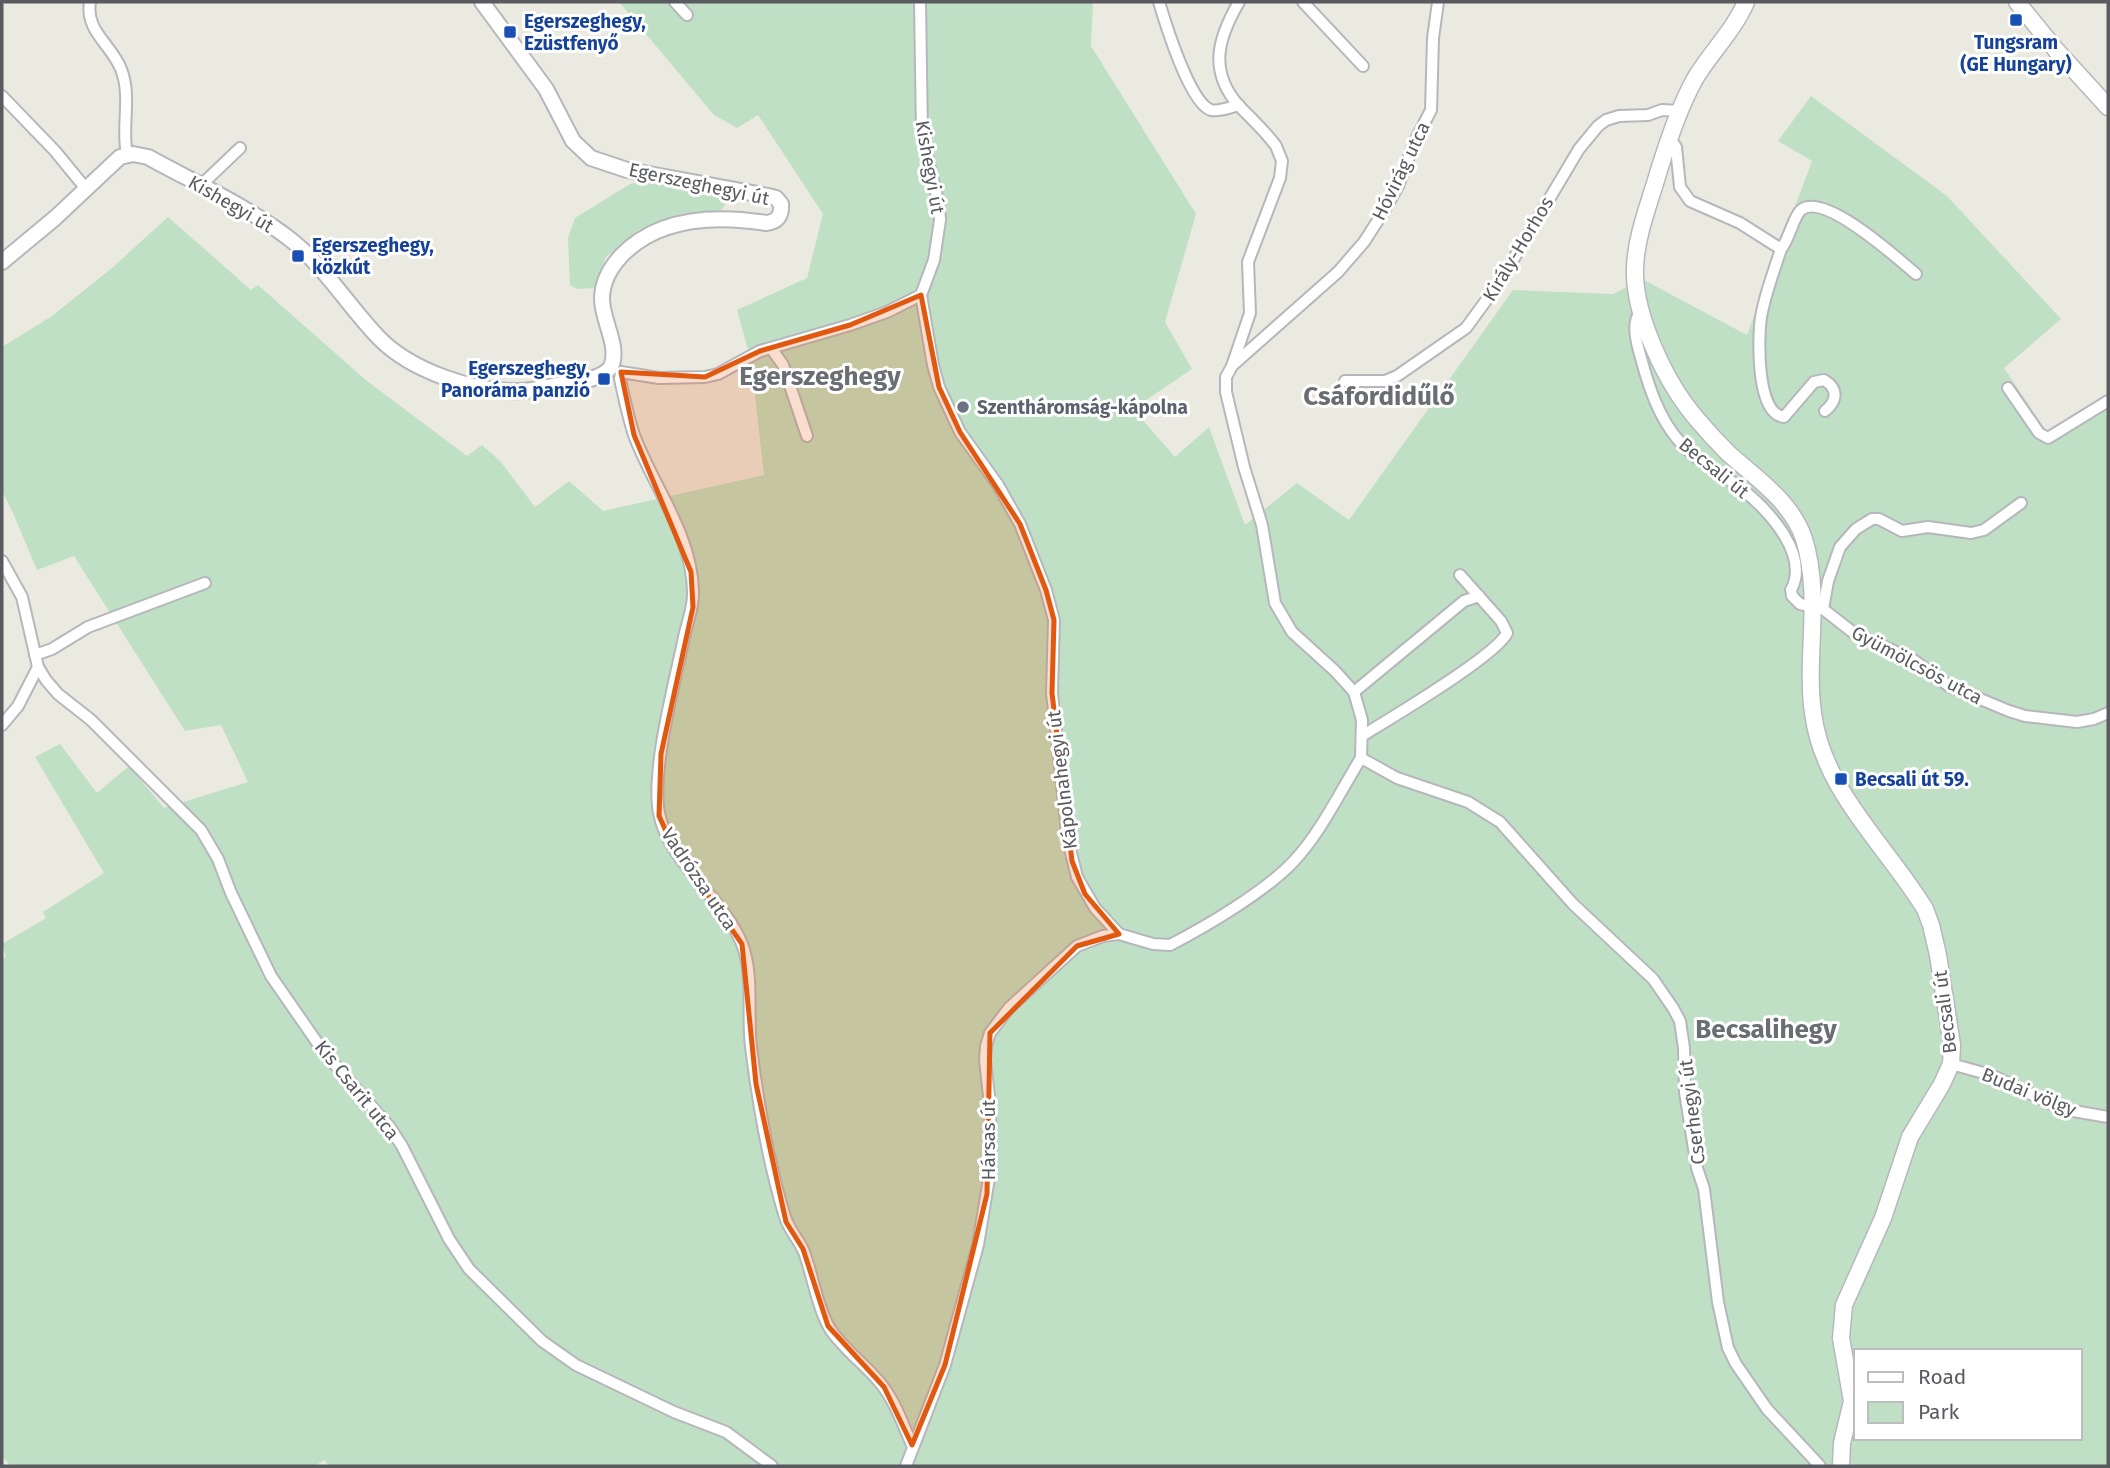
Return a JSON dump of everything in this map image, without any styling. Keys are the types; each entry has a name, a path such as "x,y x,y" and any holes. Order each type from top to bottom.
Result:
{"main road":[{"name":"Becsali út","path":"1746,2 1737,20 1696,78 1680,111 1638,244 1635,280 1642,310 1663,365 1682,400 1713,437 1772,492 1798,524 1818,608 1811,691 1818,736 1831,771 1852,807 1918,897 1928,917 1938,955 1952,1045 1951,1064 1910,1137 1883,1219 1844,1305 1841,1338 1852,1401 1842,1443 1841,1466"},
{"path":"2017,2 2108,107"}],"street":[{"path":"2,262 87,190 114,162 127,155 125,145 128,108 124,79 120,65 93,28 89,14 90,2"},
{"name":"Egerszeghegyi út","path":"482,2 546,89 573,141 591,158 627,170 768,196 781,204 780,216 774,222 713,219 677,224 641,239 624,253 608,274 602,297 616,369"},
{"path":"675,2 687,15"},
{"name":"Kishegyi út","path":"127,155 148,157 291,240 380,339 395,353 413,364 477,386 513,391 526,391 601,375 616,369 659,377 705,377 718,374 760,351 875,316 920,295 934,260 940,220 939,205 922,135 920,2"},
{"path":"1158,2 1176,55 1204,106 1216,110 1238,105"},
{"path":"1119,934 1153,944 1170,945 1268,884 1303,851 1361,758 1362,720 1354,691 1292,632 1275,603 1262,525 1244,467 1226,391 1226,377 1250,313 1248,262 1278,188 1282,168 1276,146 1238,105 1224,83 1219,55 1223,34 1239,2"},
{"path":"1303,2 1363,66"},
{"name":"Hóvirág utca","path":"1232,366 1352,257 1389,202 1431,110 1433,38 1438,2"},
{"path":"2,96 55,151 87,190"},
{"name":"Király-Horhos","path":"1345,381 1385,382 1466,328 1501,280 1579,149 1598,126 1619,116 1648,115 1662,110 1680,111"},
{"path":"1670,139 1676,147 1680,187 1690,201 1740,223 1781,249"},
{"path":"200,186 240,148"},
{"path":"1825,411 1835,401 1836,393 1825,380 1818,380 1810,385 1784,417 1774,413 1766,399 1758,350 1761,316 1781,249 1788,240 1796,217 1801,210 1808,207 1819,207 1834,214 1869,235 1916,274"},
{"name":"Kápolnahegyi út","path":"920,295 939,387 960,432 998,485 1020,524 1046,590 1054,620 1052,693 1072,861 1085,894 1119,934"},
{"name":"Becsali út","path":"1642,310 1636,317 1636,337 1648,383 1668,427 1698,460 1743,490 1774,523 1787,542 1796,567 1792,596 1800,604 1818,608"},
{"path":"771,348 783,365 807,436"},
{"name":"Vadrózsa utca","path":"616,369 634,435 676,527 687,556 694,589 693,607 684,638 661,754 657,786 659,816 672,844 727,918 742,944 748,977 756,1084 786,1222 803,1249 828,1326 884,1387 912,1446"},
{"path":"2008,388 2039,433 2048,439 2108,401"},
{"path":"1818,608 1840,547 1856,529 1872,519 1879,519 1902,531 1928,527 1971,533 1984,530 2021,503"},
{"path":"2,561 22,597 38,667 18,706 2,725"},
{"path":"1362,736 1478,660 1504,638 1507,633 1501,621 1460,575"},
{"path":"35,655 52,649 88,627 205,583"},
{"path":"1354,691 1464,601 1479,596"},
{"name":"Gyümölcsös utca","path":"1818,608 1855,634 1912,659 1949,686 2009,711 2025,716 2077,722 2108,713"},
{"name":"Kis Csarit utca","path":"38,667 58,694 91,720 201,830 218,859 231,893 271,976 323,1051 396,1136 449,1240 469,1269 542,1341 576,1365 674,1412 726,1432 772,1466"},
{"name":"Cserhegyi út","path":"1361,758 1397,778 1468,802 1500,822 1573,904 1653,979 1673,1008 1680,1021 1685,1092 1703,1189 1718,1302 1728,1348 1768,1409 1821,1466"},
{"name":"Hársas út","path":"912,1446 945,1366 978,1245 988,1194 991,1166 990,1105 985,1060 990,1033 1009,1008 1077,946 1103,936 1119,934"},
{"name":"Budai völgy","path":"1951,1064 1991,1075 2062,1109 2108,1117"},
{"path":"906,1466 912,1446"}],"highlighted area":[{"path":"921,295 939,387 960,432 1020,524 1046,590 1054,620 1052,693 1072,861 1085,894 1119,934 1077,946 990,1033 987,1194 945,1365 912,1445 884,1387 828,1326 803,1249 786,1222 756,1084 742,944 672,844 659,816 661,754 693,607 691,572 634,435 621,372 705,377 760,351 850,325"}],"green space":[{"path":"619,2 1093,2 1091,46 1196,214 1165,322 1192,369 1133,409 1175,457 1209,427 1245,525 1297,483 1349,520 1513,290 1613,294 1642,279 1747,335 1812,161 1778,141 1811,96 1947,196 2061,319 2004,368 2047,432 2108,395 2108,1466 329,1466 324,1460 315,1466 11,1466 2,1456 2,959 6,957 2,944 46,918 43,912 104,873 35,757 60,744 97,793 129,766 164,808 248,782 221,725 185,731 74,556 37,570 2,491 2,347 52,316 112,268 168,217 251,290 258,285 367,381 467,456 482,445 501,462 535,507 569,481 603,511 764,475 751,360 737,310 807,278 823,214 758,115 737,128 714,115"},
{"path":"646,179 727,195 727,202 722,209 713,213 673,216 638,230 606,257 594,288 577,289 570,285 568,238 575,218 630,184"}],"place":[{"name":"Tungsram (GE Hungary)","path":"2016,20"},
{"name":"Egerszeghegy, Ezüstfenyő","path":"510,32"},
{"name":"Egerszeghegy, közkút","path":"298,256"},
{"name":"Egerszeghegy, Panoráma panzió","path":"604,379"},
{"name":"Szentháromság-kápolna","path":"963,407"},
{"name":"Becsali út 59.","path":"1841,779"}],"district":[{"name":"Egerszeghegy","path":"820,376"},
{"name":"Csáfordidűlő","path":"1379,396"},
{"name":"Becsalihegy","path":"1766,1029"}]}
